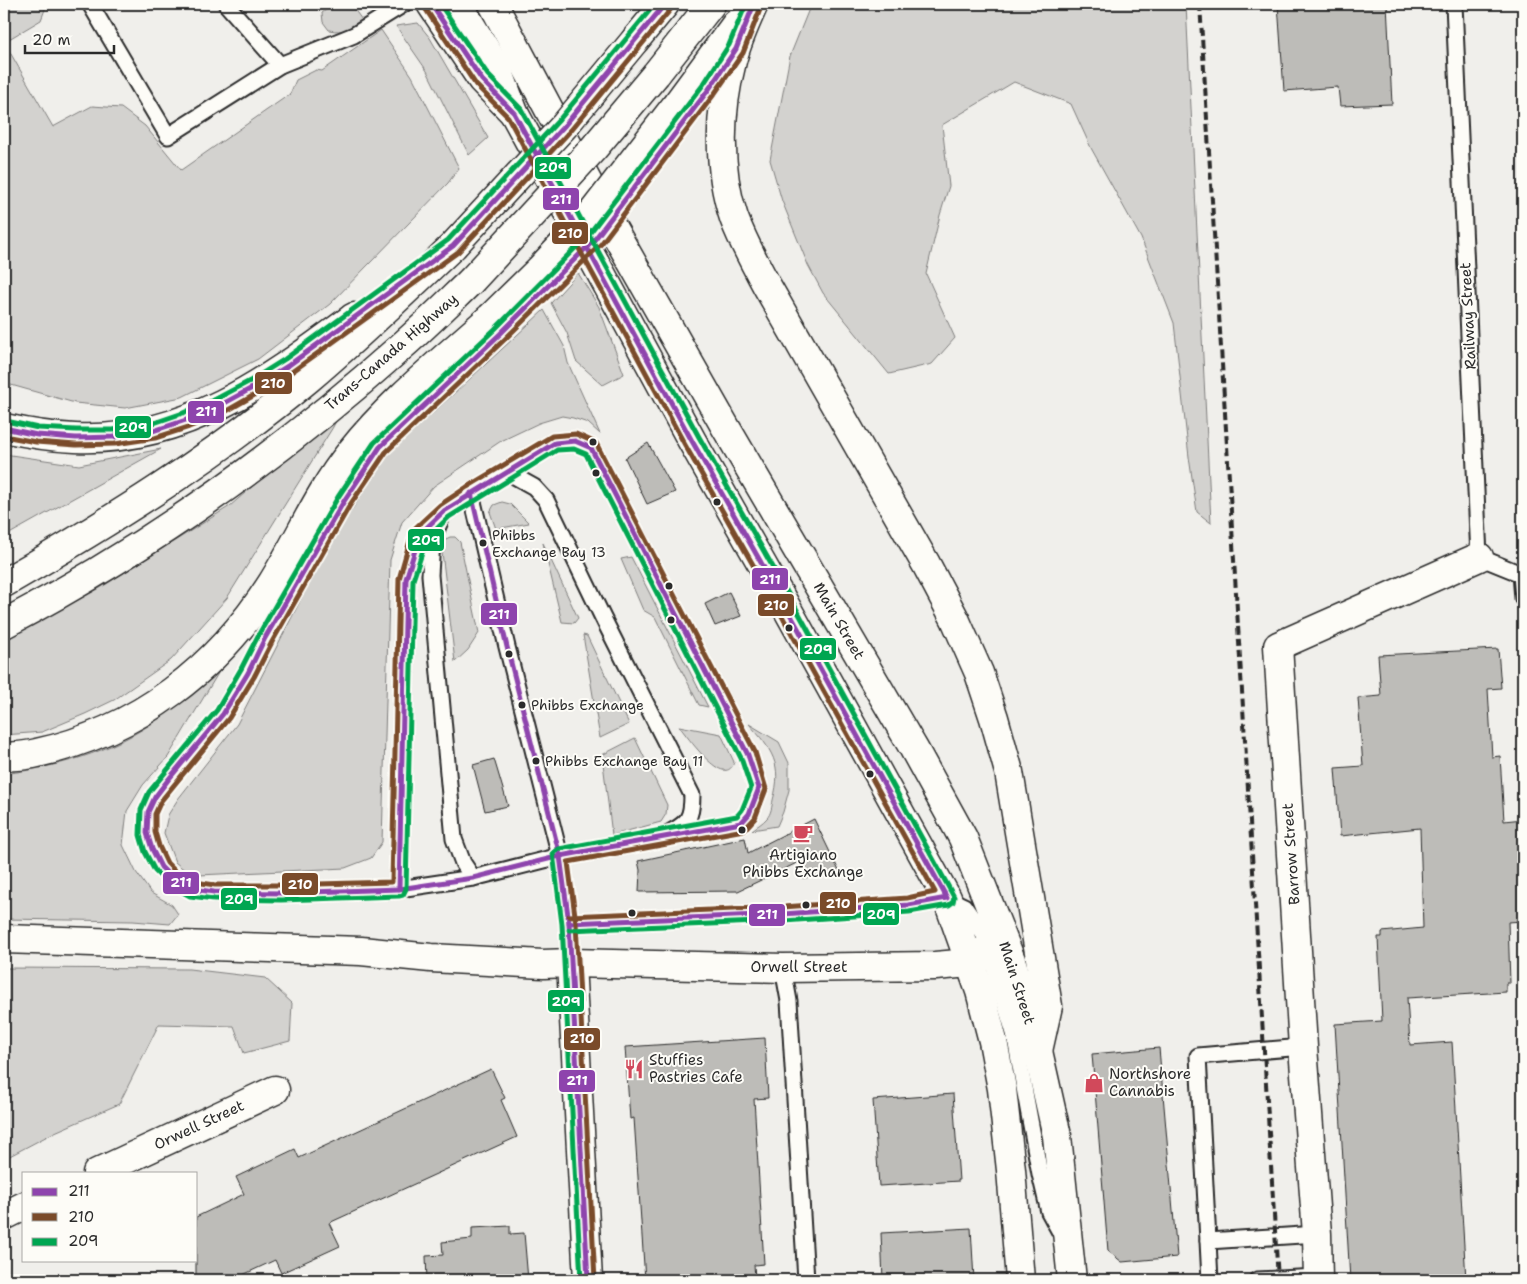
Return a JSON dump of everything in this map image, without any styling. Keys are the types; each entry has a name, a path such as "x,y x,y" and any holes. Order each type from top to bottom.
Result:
{"main road":[{"path":"431,4 482,80 514,113"},
{"path":"458,4 498,70 514,113 692,441 784,602 947,898 980,991 993,1041 1002,1089 1020,1280"},
{"name":"Main Street","path":"493,4 605,215 726,428 923,765 963,838 1011,960 1038,1051 1057,1136 1072,1280"},
{"path":"4,584 158,491 234,437 315,373 379,317 453,246 565,125 665,4"},
{"name":"Trans-Canada Highway","path":"4,624 95,572 169,526 255,466 331,406 402,346 471,281 594,149 711,4"},
{"path":"752,4 736,49 723,101 722,140 725,177 734,217 747,249 767,286 934,580 979,672 1009,772 1048,1006 1038,1051"},
{"path":"4,758 37,753 79,741 104,731 157,704 190,679 218,653 246,620 273,582 326,488 355,447 400,398 495,326 540,268 590,216 682,111 752,4"},
{"path":"4,428 37,435 76,438 114,437 153,431 186,420 247,390 289,365 453,246"},
{"name":"Barrow Street","path":"1318,1279 1317,1234 1303,1048 1278,646 1479,557"},
{"path":"970,963 981,956 988,941 993,914"},
{"name":"Orwell Street","path":"4,939 361,951 432,958 543,964 783,968 935,966 970,963"},
{"path":"571,963 588,1280"},
{"name":"Orwell Street","path":"99,1172 275,1090"},
{"path":"4,1216 22,1207"}],"lane":[{"path":"90,4 168,136 280,65 354,35 404,4"},
{"path":"226,4 280,65"},
{"name":"Railway Street","path":"1454,4 1479,557"},
{"path":"682,111 709,89 736,49"},
{"path":"399,889 406,579 420,534 444,510 555,443 575,441 591,448 748,755 759,788 749,814 741,823 560,856 473,878 399,889 281,893 214,892 192,889 172,878 161,866 152,849 148,834 148,812 155,797 223,714 344,501 380,447 495,326"},
{"path":"507,472 534,487 546,500 602,618 692,795 692,812 682,826 660,838"},
{"path":"471,492 507,647 560,856 569,923 571,963"},
{"path":"444,510 432,540 430,575 454,839 463,863 473,878"},
{"path":"1479,557 1521,574 1523,599"},
{"path":"569,923 783,914 908,905 947,898 964,906 988,941 992,961 1014,1034 1049,1212 1068,1250"},
{"path":"783,968 789,1001 806,1280"},
{"path":"1210,1280 1198,1056 1303,1048"},
{"path":"1208,1241 1317,1234"},
{"path":"1257,1280 1318,1279"}],"shaded area":[{"path":"4,4 47,4 41,20 4,42"},
{"path":"344,4 354,9 362,20 347,29 339,31 329,30 323,22 322,13 330,7"},
{"path":"811,4 1186,4 1211,523 1197,512 1174,323 1141,238 1091,148 1071,104 1014,82 942,125 949,186 926,274 955,338 932,364 889,374 823,293 808,265 782,201 770,160 790,56"},
{"path":"418,23 430,38 488,138 469,155 427,71 396,26"},
{"path":"381,30 412,76 459,168 448,183 330,304 258,359 182,397 125,408 75,403 4,383 4,42 53,127 92,106 121,108 145,126 181,170 290,94 296,80 316,70 322,71"},
{"path":"578,273 599,307 624,374 603,385 576,361 567,333 551,303"},
{"path":"544,310 564,346 568,363 600,434 588,423 562,416 539,423 501,441 434,486 402,522 390,560 382,842 371,858 345,868 199,875 187,872 175,862 164,833 168,815 178,799 237,724 328,547 387,456"},
{"path":"343,407 333,427 227,598 171,660 114,700 85,714 42,732 4,735 4,640 100,588 230,506"},
{"path":"161,449 4,537 4,454 79,465"},
{"path":"502,502 510,504 529,523 496,529 490,512 494,505"},
{"path":"455,537 460,542 479,633 468,650 455,662 442,552 444,540"},
{"path":"543,543 578,618 574,623 562,622"},
{"path":"631,557 708,707 699,705 655,617 643,610 621,559"},
{"path":"583,635 587,636 629,724 600,738"},
{"path":"223,665 168,757 143,785 127,811 123,845 136,872 151,893 172,905 178,914 170,924 133,921 4,919 4,774 50,766 92,754 132,736 171,710 196,686"},
{"path":"749,724 779,742 789,763 789,790 777,826 752,830 764,821 769,814 777,777 776,767 769,750"},
{"path":"679,726 721,734 734,762 729,769 723,770 706,759"},
{"path":"635,738 667,805 666,814 661,822 612,835 602,755"},
{"path":"4,968 189,969 265,978 292,1003 290,1041 244,1053 234,1026 159,1024 119,1104 55,1132 4,1159"}],"building":[{"path":"1278,4 1387,4 1392,104 1340,106 1338,87 1284,91"},
{"path":"648,443 675,492 647,504 625,458"},
{"path":"729,592 741,616 715,626 705,604"},
{"path":"1498,649 1501,688 1488,689 1492,757 1500,756 1504,821 1523,819 1523,921 1508,922 1510,983 1506,983 1506,992 1407,998 1410,1045 1452,1042 1466,1280 1350,1280 1335,1024 1382,1021 1378,937 1382,937 1382,932 1423,928 1420,828 1340,836 1335,768 1363,766 1358,698 1381,696 1378,655"},
{"path":"494,759 508,806 485,811 473,765"},
{"path":"814,819 841,875 803,878 801,861 738,891 639,892 640,870 638,861 745,838 748,853"},
{"path":"765,1038 768,1098 754,1099 764,1264 754,1265 755,1278 645,1280 634,1118 630,1119 625,1047"},
{"path":"1159,1048 1177,1257 1122,1262 1108,1251 1092,1054"},
{"path":"491,1069 505,1098 501,1100 517,1137 329,1223 340,1246 281,1273 275,1260 232,1280 196,1280 198,1216 244,1194 236,1177 295,1149 299,1158"},
{"path":"953,1094 959,1181 879,1186 873,1100"},
{"path":"510,1226 510,1234 524,1233 528,1280 427,1280 426,1256 443,1255 442,1242 472,1239 472,1228"},
{"path":"971,1228 974,1280 883,1280 881,1233"}],"railway":[{"path":"1200,4 1278,1280"}],"transit line":[{"name":"211","path":"431,4 482,80 514,113 692,441 947,898 908,905 783,914 569,923"},
{"name":"209","path":"440,4 488,75 521,109 699,437 791,599 954,897 953,902 949,905 909,912 784,921 569,930"},
{"name":"209","path":"6,421 38,428 76,430 113,430 151,424 216,399 285,359 448,240 559,120 655,4"},
{"name":"211","path":"4,428 37,435 76,438 114,437 153,431 219,406 289,365 453,246 565,125 665,4"},
{"name":"209","path":"581,1280 562,924 553,853 559,849 737,816 742,810 751,788 741,758 586,454 574,449 557,450 449,517 427,538 413,580 406,889 403,895 281,900 214,899 190,896 168,884 155,871 145,852 140,835 141,810 149,792 217,710 338,497 374,443 495,329 589,234 703,85 729,45 746,4"},
{"name":"211","path":"399,889 281,893 214,892 193,889 172,878 161,867 147,833 148,812 155,797 168,780 223,714 344,501 380,447 500,334 595,239 709,89 736,49 754,4"},
{"name":"210","path":"595,1280 576,923 568,862 744,830 755,818 766,789 755,752 596,443 576,434 552,436 440,505 413,530 399,579 392,882 281,885 215,885 195,882 176,872 167,863 155,832 155,814 161,801 229,718 350,505 386,452 505,339 601,244 743,53 761,7"},
{"name":"210","path":"425,8 476,85 508,117 685,445 935,892 907,898 783,907 569,916"},
{"name":"210","path":"4,436 36,442 76,445 115,444 155,438 223,413 293,371 458,252 571,130 671,9"},
{"name":"211","path":"575,441 591,448 748,755 759,788 749,814 741,823 560,856 473,878 399,889 406,579 420,534 444,511 555,443 575,441"},
{"name":"211","path":"471,493 507,647 560,856 569,923 588,1280"}],"place":[{"name":"Phibbs Exchange Bay 13","path":"483,543"},
{"name":"Phibbs Exchange","path":"522,705"},
{"name":"Phibbs Exchange Bay 11","path":"536,761"},
{"name":"Artigiano Phibbs Exchange","path":"803,833"},
{"name":"Stuffies Pastries Cafe","path":"634,1069"},
{"name":"Northshore Cannabis","path":"1094,1083"}]}
